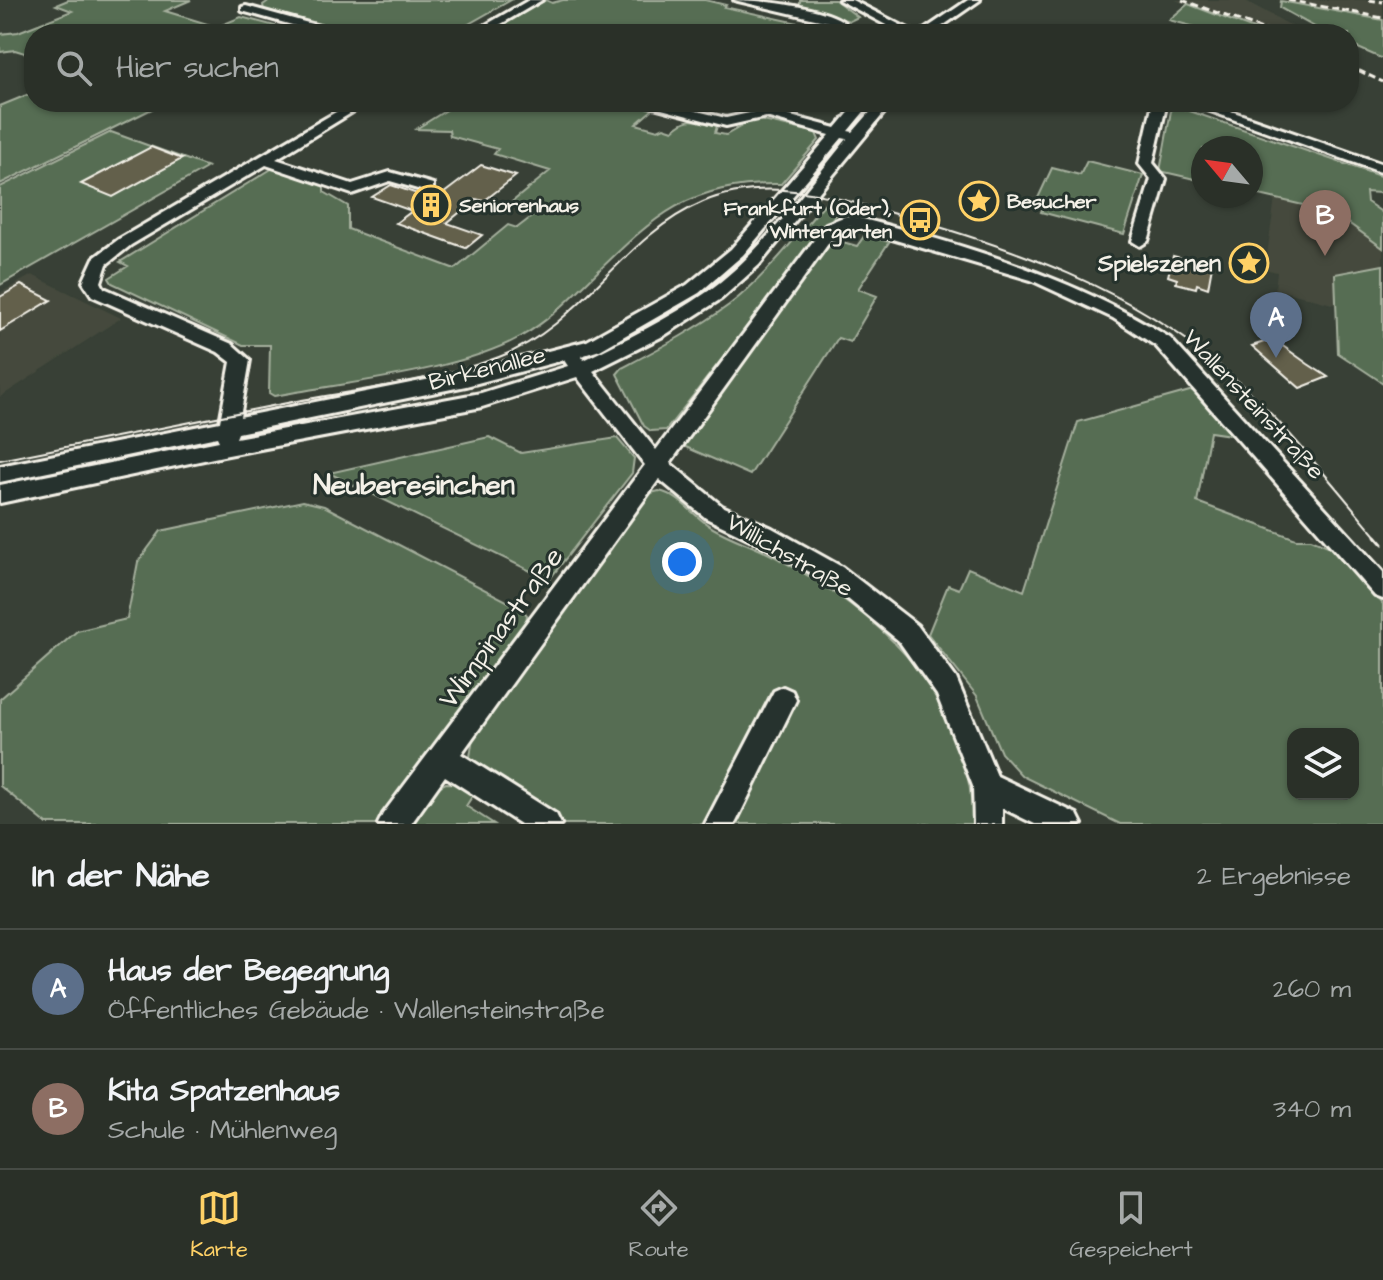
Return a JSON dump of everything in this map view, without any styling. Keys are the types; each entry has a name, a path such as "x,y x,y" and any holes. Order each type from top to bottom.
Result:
{"street":[{"path":"493,24 533,0"},
{"path":"742,0 831,19 839,24"},
{"path":"842,0 880,24"},
{"path":"842,0 891,24"},
{"path":"938,24 975,0"},
{"path":"246,9 301,24"},
{"path":"226,437 241,360 225,348 98,292 92,282 100,262 125,242 345,112"},
{"path":"684,112 726,122 754,112"},
{"path":"777,112 848,135"},
{"name":"Birkenallee","path":"0,494 452,383 575,361 659,331 715,295 753,261 848,135 860,112"},
{"name":"Birkenallee","path":"848,135 874,112"},
{"path":"1140,241 1159,179 1146,164 1158,112"},
{"path":"1221,112 1383,169"},
{"path":"266,160 352,189 390,176 428,187"},
{"name":"Wallensteinstraße","path":"656,464 832,227 846,221 855,222 1037,276 1119,314 1163,342 1383,589"},
{"name":"Willichstraße","path":"575,361 656,464 714,512 764,535 834,574 908,633 947,687 987,786 988,823"},
{"name":"Birkenallee","path":"0,474 226,437"},
{"name":"Wimpinastraße","path":"393,824 656,464"},
{"path":"720,824 783,700"},
{"path":"442,758 546,824"},
{"path":"987,786 1067,824"}],"shaded area":[{"path":"1175,0 1244,0 1288,24 1240,24"},
{"path":"1276,0 1383,0 1383,20"},
{"path":"1275,198 1333,212 1383,248 1383,265 1335,274 1336,305 1275,289 1277,272 1265,269"},
{"path":"32,275 121,318 0,397 0,293"}],"green space":[{"path":"68,0 191,0 165,11 207,24 39,24 72,11 56,5"},
{"path":"270,0 511,0 469,24 314,24 264,11 263,5"},
{"path":"546,0 552,3 563,0 705,0 803,24 504,24"},
{"path":"800,0 835,0 858,17 850,21 800,9"},
{"path":"1281,1 1383,20 1383,59 1359,48 1359,24 1309,24 1280,8"},
{"path":"1188,4 1241,24 1184,24 1169,20"},
{"path":"241,17 267,24 224,24"},
{"path":"24,30 24,53 15,50 0,52 0,34"},
{"path":"24,96 24,112 146,112 0,184 0,106"},
{"path":"443,112 650,112 636,124 658,130 664,127 673,130 684,122 694,120 717,126 715,133 726,135 754,119 816,133 819,140 781,184 718,190 670,210 628,243 554,313 522,336 467,359 402,374 274,396 269,393 270,345 243,345 112,283 109,278 128,266 120,262 273,168 324,186 324,192 348,206 348,229 455,269 508,225 517,228 539,211 512,202 550,171 494,154 498,149 450,136 449,130 416,129"},
{"path":"1171,112 1193,112 1263,136 1191,136 1191,178 1160,171"},
{"path":"111,132 208,167 0,285 0,187"},
{"path":"1263,136 1383,177 1380,193 1366,192 1367,202 1383,213 1383,248 1333,212 1263,196"},
{"path":"1087,161 1143,175 1124,234 1041,212 1046,200 1038,198 1052,168 1080,175"},
{"path":"827,201 842,206 666,430 651,431 644,426 617,374 622,368 703,323 743,294"},
{"path":"865,235 889,242 858,289 877,296 850,342 838,338 750,475 681,445 832,239 857,246"},
{"path":"1383,265 1383,383 1338,353 1335,274"},
{"path":"1197,389 1231,435 1210,432 1197,502 1296,539 1311,539 1338,550 1383,604 1383,824 1120,824 1022,776 1001,753 977,696 928,634 948,585 959,589 968,568 1024,591 1078,422"},
{"path":"489,437 521,453 617,438 634,458 632,473 549,580 329,473"},
{"path":"659,491 674,497 713,528 817,581 886,634 914,665 938,699 956,737 968,778 973,824 564,824 482,772 470,757 473,737 647,494"},
{"path":"303,501 324,506 522,609 527,615 526,622 377,824 47,824 0,786 0,699 77,631 127,619 138,562 161,531"},
{"path":"446,783 464,784 475,792 466,806 494,824 409,824 436,788"}],"building":[{"path":"151,147 182,159 113,197 81,184"},
{"name":"Seniorenhaus","path":"481,165 516,176 484,201 476,199 447,223 482,235 466,248 396,223 412,211 372,197 391,185 435,200"},
{"path":"1173,256 1212,266 1208,288 1176,283 1177,279 1168,276"},
{"path":"21,285 51,300 0,331 0,297"},
{"path":"1273,339 1328,377 1300,388 1252,346"}],"tram line":[{"path":"0,460 423,379 474,366 528,343 554,324 649,236 674,217 726,194 774,190 824,195 983,241 1069,274 1150,316 1189,341 1246,389 1378,538"},
{"path":"1376,536 1383,544"}],"railway":[{"path":"1182,0 1248,24"},
{"path":"1288,0 1383,18"},
{"path":"1369,0 1383,2"},
{"path":"1359,71 1383,82"}],"place":[{"name":"Besucher","path":"979,201"},
{"name":"Seniorenhaus","path":"431,205"},
{"name":"Frankfurt (Oder), Wintergarten","path":"920,220"},
{"name":"Kita Spatzenhaus","path":"1325,256"},
{"name":"Spielszenen","path":"1249,263"},
{"name":"Haus der Begegnung","path":"1276,358"}],"district":[{"name":"Neuberesinchen","path":"414,484"}]}
